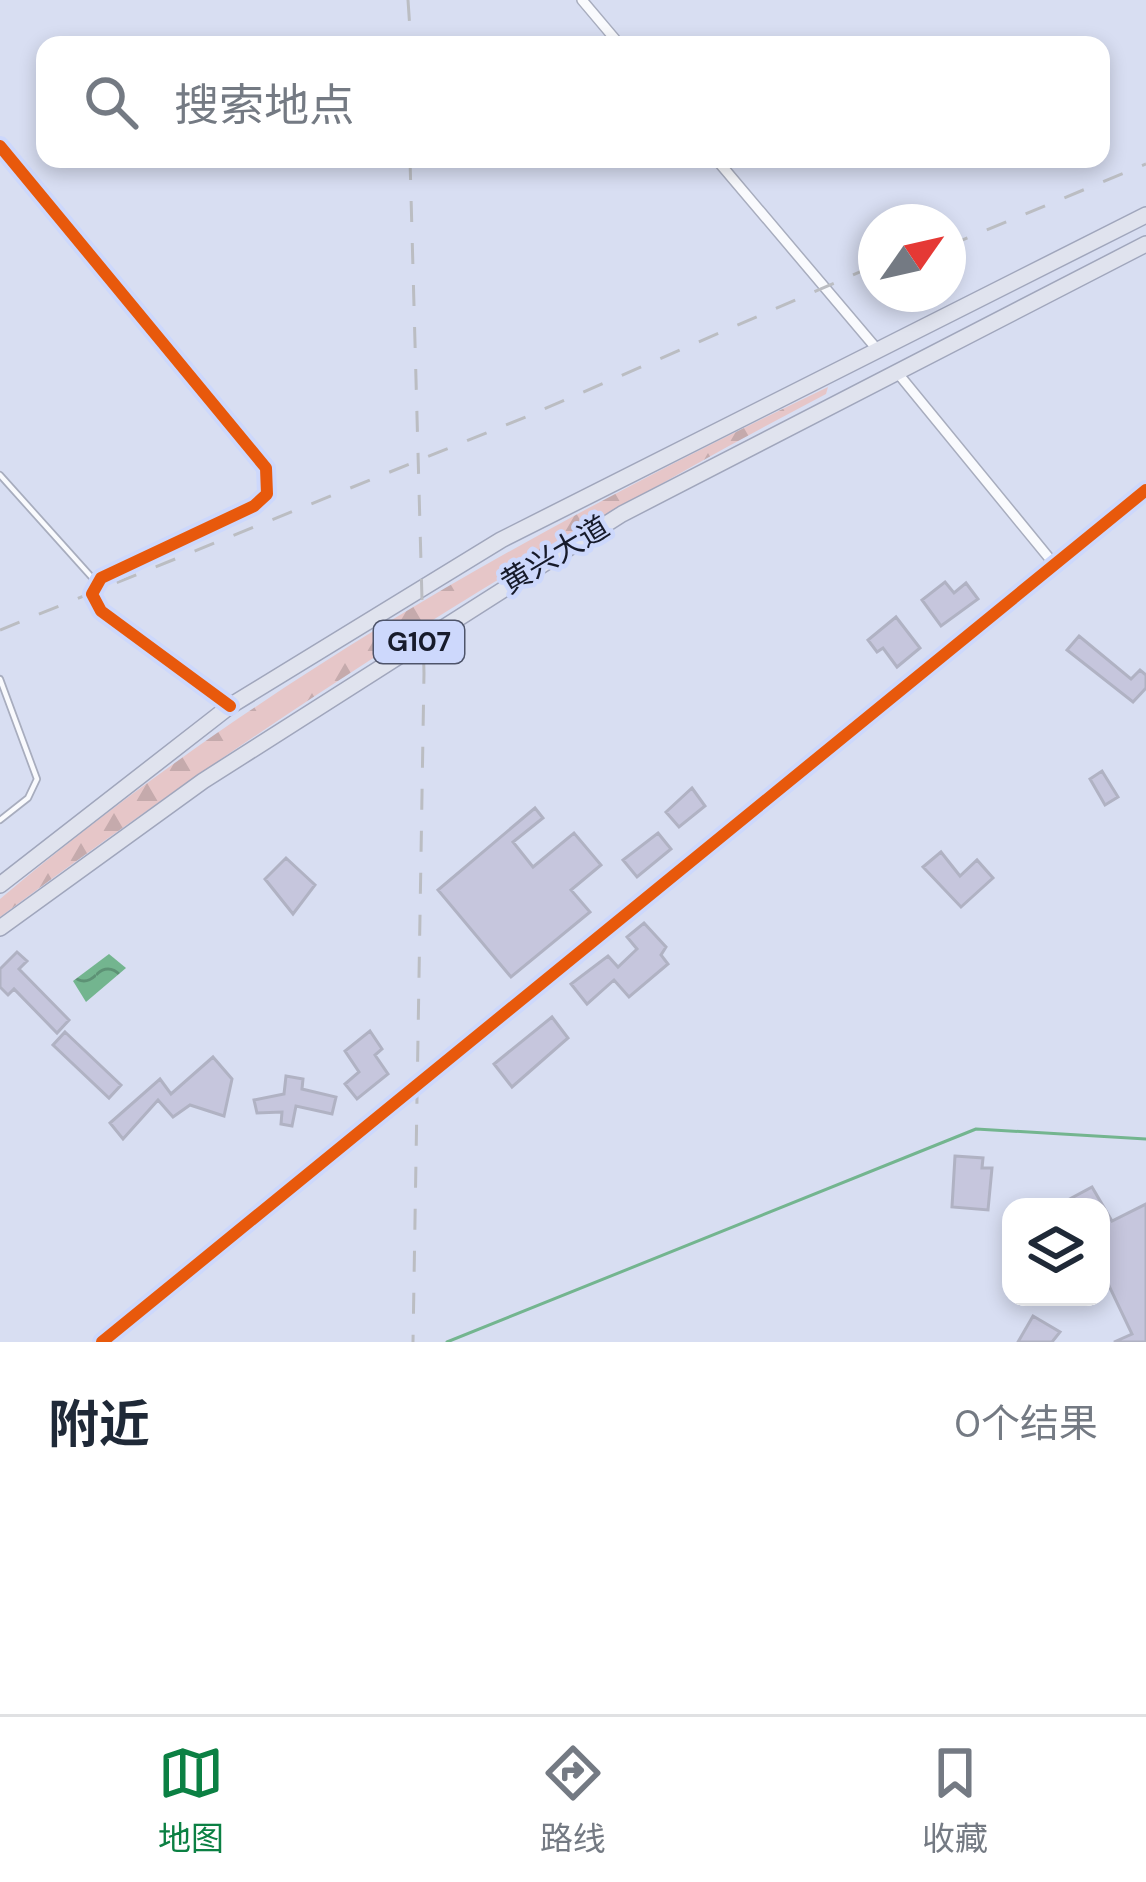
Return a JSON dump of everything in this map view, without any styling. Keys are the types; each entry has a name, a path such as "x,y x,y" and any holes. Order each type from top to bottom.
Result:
{"highway":[{"name":"黄兴大道","path":"0,885 230,706 500,540 1146,215"},
{"name":"黄兴大道","path":"0,928 203,782 622,514 1146,244"}],"street":[{"path":"582,0 612,36"},
{"path":"0,146 269,476 267,494 254,506 96,582 96,606 230,706"},
{"path":"724,168 876,348"},
{"path":"896,371 1054,564"},
{"path":"102,1342 1146,490"}],"lane":[{"path":"0,475 96,582"},
{"path":"0,680 37,779 28,798 0,820"}],"green space":[{"path":"828,387 826,394 612,512 403,639 199,774 0,917 0,899 96,822 294,681 609,497"}],"water":[{"path":"109,954 126,968 86,1002 73,981"}],"building":[{"path":"945,582 954,593 966,583 978,599 941,626 922,600"},
{"path":"896,617 920,648 897,667 883,648 877,652 868,640"},
{"path":"1079,636 1131,679 1140,670 1146,675 1146,688 1133,702 1067,650"},
{"path":"1102,771 1118,797 1105,805 1090,779"},
{"path":"692,788 705,806 679,827 666,812"},
{"path":"535,808 543,818 513,842 533,867 574,833 601,865 571,890 590,912 511,977 438,890"},
{"path":"658,833 671,849 637,877 623,860"},
{"path":"941,852 960,876 977,860 993,878 961,907 923,867"},
{"path":"286,858 315,885 293,914 265,879"},
{"path":"644,923 666,947 661,955 668,964 629,997 614,980 587,1004 571,984 608,956 618,967 637,949 627,937"},
{"path":"17,952 27,961 19,969 69,1020 57,1033 14,989 8,995 0,987 0,969"},
{"path":"552,1017 568,1038 512,1087 494,1064"},
{"path":"370,1031 382,1049 375,1055 388,1074 357,1099 345,1084 359,1072 345,1051"},
{"path":"65,1032 121,1085 109,1098 53,1045"},
{"path":"213,1057 232,1079 224,1116 190,1105 173,1117 158,1100 123,1139 110,1123 160,1079 171,1094"},
{"path":"286,1076 303,1079 302,1089 336,1097 332,1114 296,1106 292,1126 281,1124 282,1112 257,1113 254,1100 284,1094"},
{"path":"955,1156 983,1158 982,1168 992,1168 988,1210 952,1207"},
{"path":"1092,1187 1098,1198 1072,1198"},
{"path":"1146,1204 1146,1342 1114,1342 1132,1334 1110,1288 1110,1218 1112,1221"},
{"path":"1033,1316 1060,1332 1052,1342 1018,1342"}],"waterway":[{"path":"447,1342 976,1129 1146,1139"}],"railway":[{"path":"408,0 410,36"},
{"path":"966,239 1146,164"},
{"path":"410,168 424,673 413,1342"},
{"path":"0,630 528,416 858,273"}],"cycle path":[{"path":"0,146 266,468 267,494 254,506 101,578 92,594 101,611 230,706"},
{"path":"102,1342 1146,490"}]}
